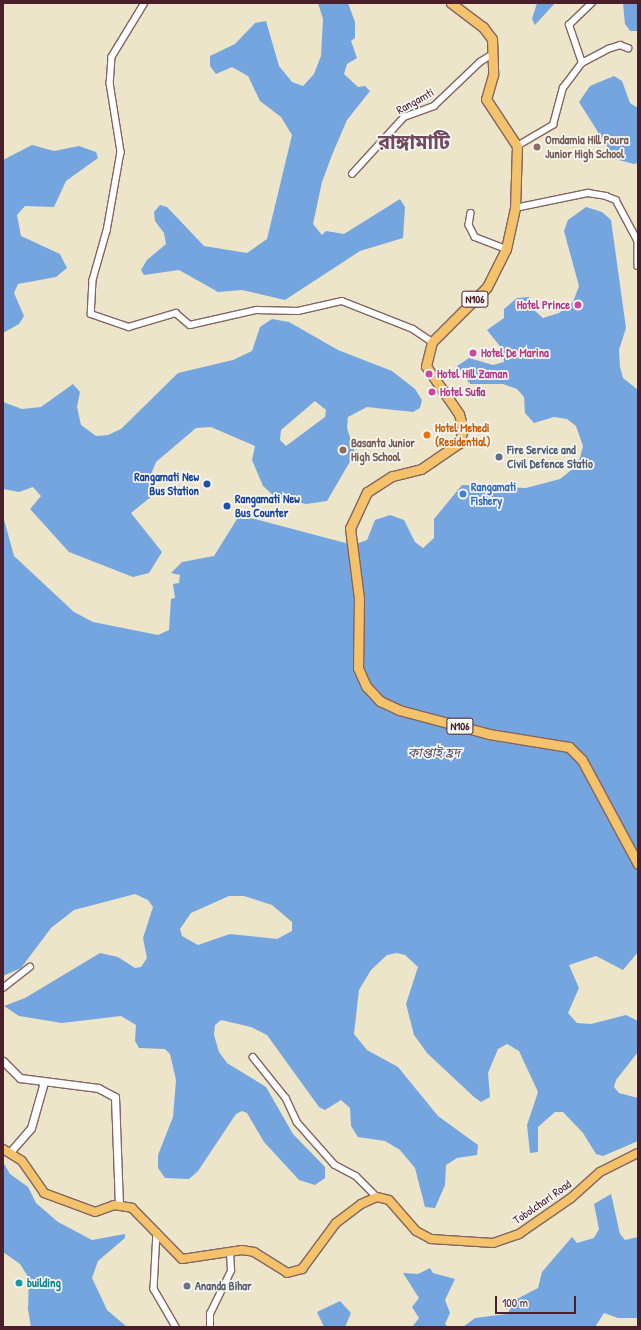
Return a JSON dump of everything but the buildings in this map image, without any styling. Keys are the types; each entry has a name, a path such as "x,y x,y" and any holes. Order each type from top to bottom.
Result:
{"highway":[{"path":"451,3 483,27 492,39 495,53 486,99 517,146"},
{"name":"N106","path":"517,146 515,208 506,249 487,287 432,342 426,366 459,414 463,429 458,443 443,456 421,469 392,476 367,492 350,528 359,598 358,668 366,686 380,701 399,710 489,734 570,747 582,760 638,864"}],"main road":[{"path":"7,1150 44,1193 95,1212 119,1204 132,1208 182,1259 230,1252 254,1252 279,1270 295,1273 302,1269 336,1223 361,1204 377,1197"},
{"name":"Tobolchari Road","path":"377,1197 388,1200 416,1231 431,1239 493,1242 519,1234 571,1198 600,1172 638,1153"}],"street":[{"path":"145,3 112,58 110,83 121,152 107,231 93,280 92,314 129,327 176,313 190,325 256,310 298,311 342,301 413,329 432,342"},
{"path":"582,63 569,25 592,3"},
{"path":"517,146 553,125 563,88 582,63 608,49 628,48"},
{"name":"Rangamti","path":"352,174 404,117 434,106 480,62 495,53"},
{"path":"515,208 588,193 606,196 616,200 635,229 638,242 638,266"},
{"path":"471,213 469,225 475,237 506,249"},
{"path":"3,988 30,968"},
{"path":"253,1057 286,1098 297,1122 335,1166 356,1176 377,1197"},
{"path":"3,1061 20,1078 98,1088 115,1097 119,1204"},
{"path":"7,1150 31,1128 44,1082"},
{"path":"157,1232 154,1288 176,1327"},
{"path":"210,1327 210,1314 231,1271 230,1252"}],"water":[{"path":"318,3 348,3 355,22 355,38 351,41 357,58 347,64 344,74 358,87 365,86 370,91 347,120 332,155 322,182 313,224 322,235 326,231 344,234 400,199 405,207 403,238 360,251 285,300 242,290 218,292 179,270 144,275 141,270 147,260 166,244 164,233 155,221 154,212 160,205 167,207 204,246 247,253 267,239 292,135 281,117 260,101 248,76 232,67 216,74 210,66 210,56 235,44 255,23 266,21 279,66 292,82 303,86 314,74 321,56 323,19"},
{"path":"537,3 555,3 535,25 532,19"},
{"path":"623,3 638,3 638,31 630,31 625,24"},
{"path":"614,76 622,81 630,103 638,108 638,163 634,164 615,159 579,102 590,86"},
{"path":"32,145 54,151 79,146 96,152 98,158 66,181 54,207 25,206 17,215 21,236 60,254 67,268 56,277 18,284 14,293 24,316 19,324 3,333 3,160"},
{"name":"কাপ্তাই হ্রদ","path":"586,207 602,212 611,220 626,328 619,350 620,367 623,378 638,390 638,952 623,970 596,956 569,965 579,988 568,1013 577,1023 591,1024 626,1015 638,1021 638,1052 616,1080 614,1087 619,1093 638,1098 638,1141 603,1156 596,1154 583,1133 563,1112 555,1112 538,1127 538,1152 530,1153 527,1125 538,1092 519,1051 507,1044 498,1049 488,1073 490,1097 481,1102 474,1097 427,1053 414,1035 406,1004 418,967 405,955 397,953 387,955 371,970 359,990 354,1034 367,1050 398,1067 438,1116 478,1145 477,1155 457,1158 446,1165 445,1185 435,1208 425,1207 415,1168 400,1150 385,1141 358,1137 351,1126 350,1108 341,1100 325,1110 319,1107 267,1035 251,1027 221,1020 215,1025 214,1035 219,1052 227,1063 266,1087 293,1134 325,1167 325,1178 315,1185 299,1180 264,1142 247,1113 242,1111 236,1114 198,1171 189,1179 165,1178 158,1168 158,1155 173,1117 176,1080 170,1054 165,1049 139,1048 135,1041 136,1025 121,1016 62,1023 19,1016 4,1006 25,998 100,953 118,957 135,968 141,967 147,958 143,938 153,907 148,900 135,894 74,910 51,928 21,968 3,976 3,516 14,556 74,612 93,622 158,635 169,630 171,599 175,598 173,584 179,583 180,575 171,573 182,562 214,556 237,519 247,517 353,545 367,540 375,520 390,515 404,520 415,542 423,548 434,538 434,519 462,485 526,488 560,479 574,468 580,458 583,446 576,426 567,419 554,417 534,423 525,413 524,397 517,389 503,384 470,384 457,366 469,358 493,365 504,362 503,350 487,330 504,318 504,309 517,298 529,297 535,311 543,318 559,313 573,302 579,286 564,231 568,220","holes":["229,896 244,896 272,905 292,922 292,931 277,939 230,934 198,945 182,936 180,929 191,913"]},
{"path":"272,319 289,322 338,350 392,371 415,389 422,400 420,408 413,412 367,407 348,417 347,428 355,453 327,501 306,504 275,497 263,486 252,460 255,446 211,427 196,428 156,462 151,474 152,496 131,513 162,552 149,573 133,577 69,552 30,509 41,496 33,487 19,492 3,489 3,402 22,409 41,407 73,384 80,392 77,407 81,425 96,436 108,435 121,429 178,373 233,360 252,351 260,327","holes":["315,401 326,410 325,417 286,446 280,440 281,430"]},
{"path":"3,1162 10,1174 28,1187 36,1203 58,1222 92,1240 125,1234 125,1238 98,1261 92,1278 107,1310 127,1327 31,1327 28,1309 29,1278 20,1264 3,1252"},
{"path":"611,1194 620,1234 625,1240 638,1237 638,1318 618,1318 604,1313 595,1327 463,1327 475,1318 507,1314 517,1299 538,1288 542,1272 572,1237 577,1243 594,1238 599,1229 594,1204"},
{"path":"430,1268 433,1273 455,1279 445,1300 450,1313 445,1324 448,1327 412,1327 419,1318 412,1307 419,1298 403,1273 418,1274"},
{"path":"340,1301 351,1313 345,1327 324,1327 317,1312"}],"place":[{"name":"Omdamia Hill Poura Junior High School","path":"537,147"},
{"name":"Hotel Prince","path":"578,305"},
{"name":"Hotel De Marina","path":"473,353"},
{"name":"Hotel Hill Zaman","path":"429,374"},
{"name":"Hotel Sufia","path":"432,392"},
{"name":"Hotel Mehedi (Residential)","path":"427,435"},
{"name":"Basanta Junior High School","path":"343,450"},
{"name":"Fire Service and Civil Defence Statio","path":"499,457"},
{"name":"Rangamati New Bus Station","path":"207,484"},
{"name":"Rangamati Fishery","path":"463,494"},
{"name":"Rangamati New Bus Counter","path":"227,506"},
{"name":"building","path":"19,1283"},
{"name":"Ananda Bihar","path":"187,1286"}],"district":[{"name":"রাঙ্গামাটি","path":"414,141"}]}
